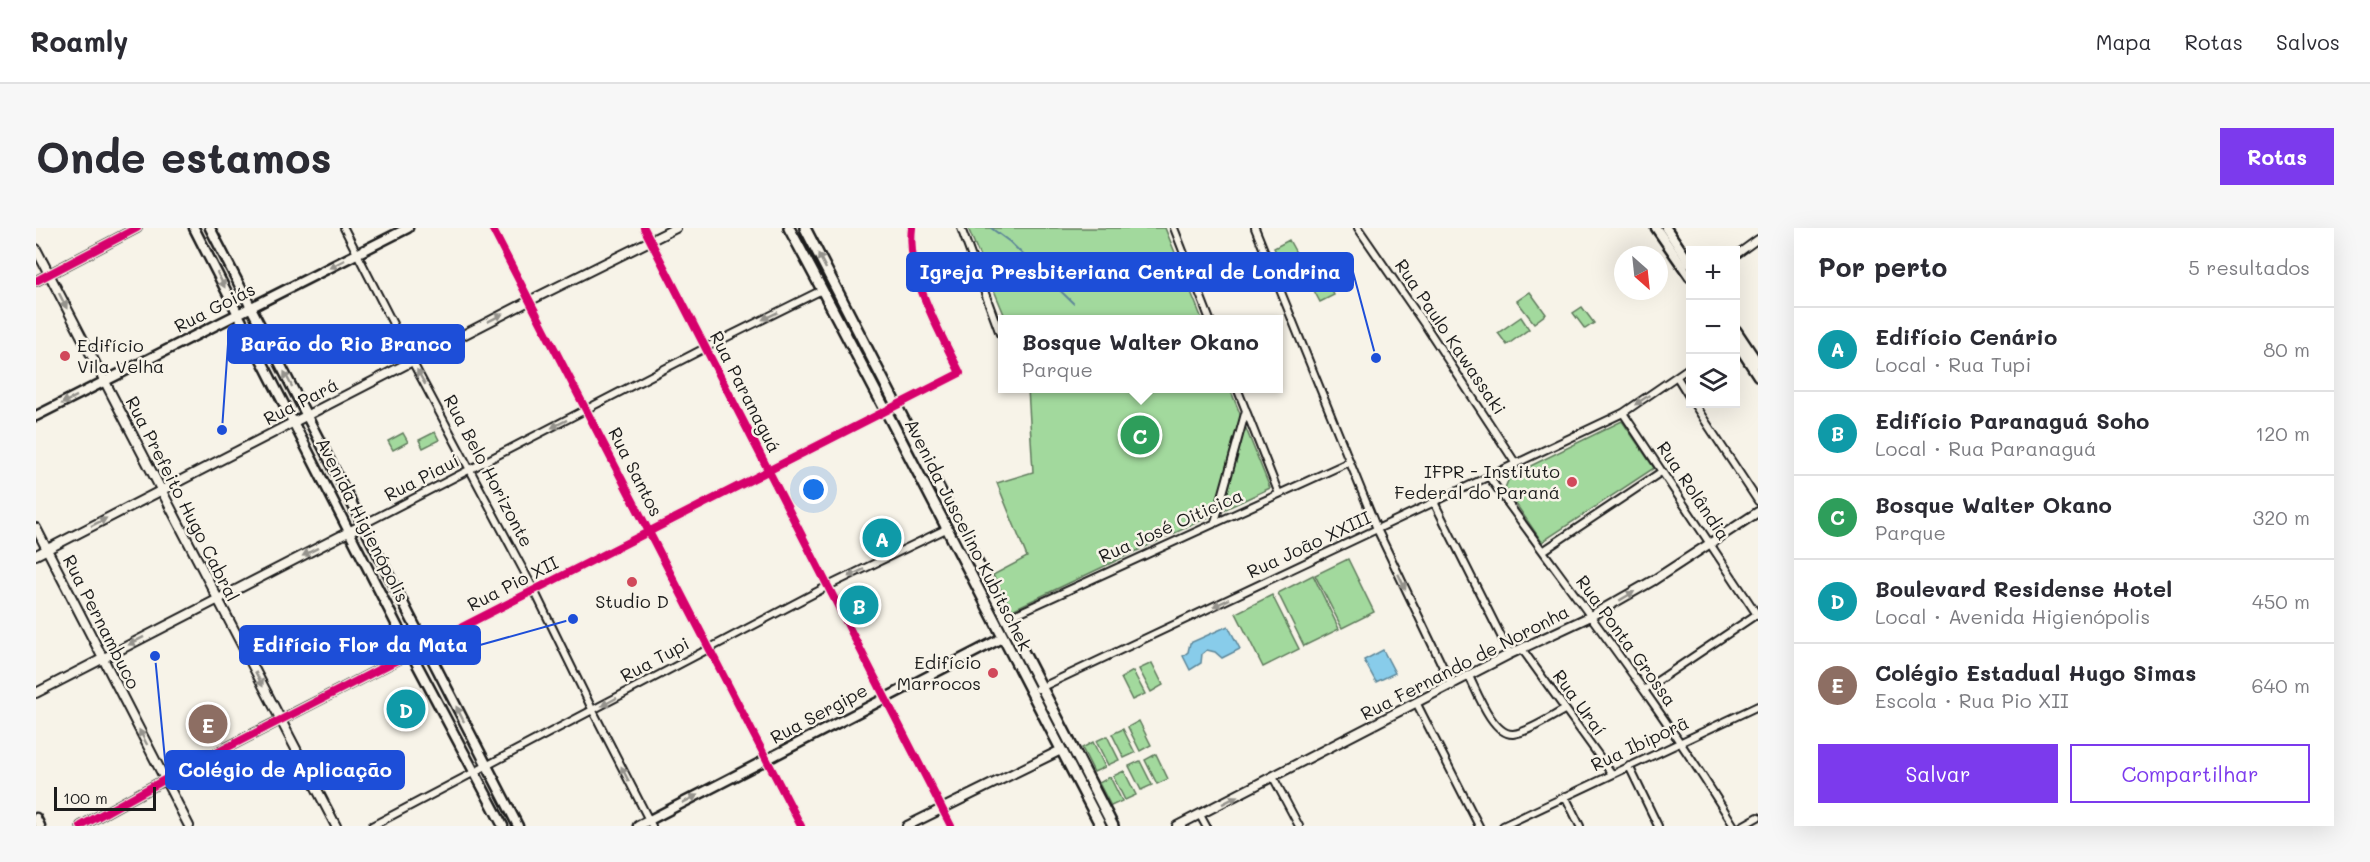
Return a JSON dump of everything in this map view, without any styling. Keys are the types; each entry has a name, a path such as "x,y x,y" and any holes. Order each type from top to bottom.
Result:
{"main road":[{"name":"Avenida Higienópolis","path":"194,228 411,653 503,826"},
{"name":"Avenida Higienópolis","path":"210,228 518,826"},
{"name":"Rua Goiás","path":"36,416 408,228"},
{"name":"Avenida Juscelino Kubitschek","path":"789,228 1101,826"},
{"name":"Avenida Juscelino Kubitschek","path":"805,228 1113,826"},
{"path":"1656,228 1686,271"},
{"path":"1666,228 1686,257"},
{"path":"822,290 830,291 851,331 868,350"},
{"path":"1740,336 1758,363"},
{"path":"1740,348 1758,376"},
{"name":"Rua Sergipe","path":"638,826 651,823 768,759 1002,638"},
{"path":"36,818 40,826"}],"street":[{"path":"36,281 137,228"},
{"name":"Rua Belo Horizonte","path":"344,228 412,361 472,469 651,823"},
{"name":"Rua Santos","path":"492,228 801,826"},
{"name":"Rua Paranaguá","path":"644,228 951,826"},
{"name":"Rua Pará","path":"36,555 676,228"},
{"name":"Rua Pio XII","path":"81,826 166,779 960,373 937,325 914,267 911,245 912,228"},
{"path":"961,228 998,329"},
{"path":"1174,228 1208,315"},
{"path":"1254,228 1377,529 1452,686"},
{"name":"Rua Paulo Kawassaki","path":"1358,228 1516,464"},
{"path":"1740,252 1758,239"},
{"name":"Rua Prefeito Hugo Cabral","path":"36,249 336,826"},
{"name":"Rua Piauí","path":"36,693 822,290"},
{"name":"Rua João XXIII","path":"1031,693 1623,413 1686,370"},
{"path":"1677,377 1686,392"},
{"path":"1240,393 1279,494"},
{"path":"1697,408 1758,501"},
{"path":"1215,522 1246,410"},
{"name":"Rua Rolândia","path":"1623,413 1757,615"},
{"name":"Rua José Oiticica","path":"1007,623 1215,522 1349,462"},
{"path":"1543,551 1661,472"},
{"name":"Rua Ponta Grossa","path":"1489,477 1680,741 1734,826"},
{"path":"1434,502 1510,654"},
{"name":"Rua Fernando de Noronha","path":"1178,826 1510,654 1589,617 1711,544 1758,512"},
{"name":"Rua Pernambuco","path":"36,528 189,826"},
{"name":"Rua Tupi","path":"372,826 828,586 946,529"},
{"path":"1644,690 1757,615"},
{"path":"1002,638 1007,623"},
{"name":"Rua Uraí","path":"1521,649 1612,774"},
{"path":"1469,676 1487,712 1504,734 1519,733 1564,710"},
{"path":"1417,704 1479,826"},
{"name":"Rua Ibiporã","path":"1503,826 1758,706"},
{"path":"907,826 1071,746"},
{"path":"1629,766 1658,826"},
{"path":"1274,777 1299,826"},
{"path":"1565,796 1580,826"},
{"path":"1200,815 1206,826"},
{"path":"1742,826 1758,818"}],"green space":[{"path":"968,228 1165,228 1200,315 1004,315"},
{"path":"1289,240 1301,262 1285,270 1274,248"},
{"path":"1320,269 1334,295 1320,302 1307,277"},
{"path":"1530,292 1546,314 1534,323 1517,301"},
{"path":"1582,307 1594,323 1585,329 1573,313"},
{"path":"1521,317 1529,329 1507,345 1498,333"},
{"path":"1028,393 1232,393 1270,488 1012,610 993,575 1027,557 997,483 1033,472"},
{"name":"IFPR - Instituto Federal do Paraná","path":"1622,421 1654,468 1542,542 1505,488 1510,476"},
{"path":"435,432 439,440 423,448 419,440"},
{"path":"403,433 408,442 393,450 388,441"},
{"path":"1348,559 1374,612 1342,628 1315,575"},
{"path":"1313,575 1339,629 1304,646 1278,593"},
{"path":"1272,595 1299,649 1263,667 1236,613"},
{"path":"1152,663 1163,685 1151,692 1139,669"},
{"path":"1133,671 1145,694 1132,700 1121,678"},
{"path":"1139,721 1151,745 1140,751 1128,727"},
{"path":"1123,729 1135,753 1124,758 1112,734"},
{"path":"1107,736 1119,760 1108,765 1096,741"},
{"path":"1093,742 1105,767 1094,772 1082,748"},
{"path":"1156,754 1168,779 1157,784 1145,760"},
{"path":"1140,761 1152,785 1141,790 1129,766"},
{"path":"1124,771 1136,795 1125,800 1113,776"},
{"path":"1110,777 1122,801 1111,806 1099,783"}],"water":[{"path":"1228,626 1240,649 1222,658 1215,652 1207,650 1202,654 1201,663 1190,670 1183,656 1188,652 1190,643"},
{"path":"1383,650 1395,673 1376,682 1364,660"}],"waterway":[{"path":"991,228 1010,242 1073,303"}],"cycle path":[{"path":"36,281 137,228"},
{"path":"492,228 801,826"},
{"path":"644,228 951,826"},
{"path":"81,826 166,779 960,373 934,321 919,284 914,265 912,228"}],"place":[{"name":"Edifício Vila Velha","path":"65,356"},
{"name":"Igreja Presbiteriana Central de Londrina","path":"1376,358"},
{"name":"Barão do Rio Branco","path":"222,430"},
{"name":"Bosque Walter Okano","path":"1140,435"},
{"name":"IFPR - Instituto Federal do Paraná","path":"1572,482"},
{"name":"Edifício Cenário","path":"882,538"},
{"name":"Studio D","path":"632,582"},
{"name":"Edifício Paranaguá Soho","path":"859,605"},
{"name":"Edifício Flor da Mata","path":"573,619"},
{"name":"Colégio de Aplicação","path":"155,656"},
{"name":"Edifício Marrocos","path":"993,673"},
{"name":"Boulevard Residense Hotel","path":"406,709"},
{"name":"Colégio Estadual Hugo Simas","path":"208,724"}]}
